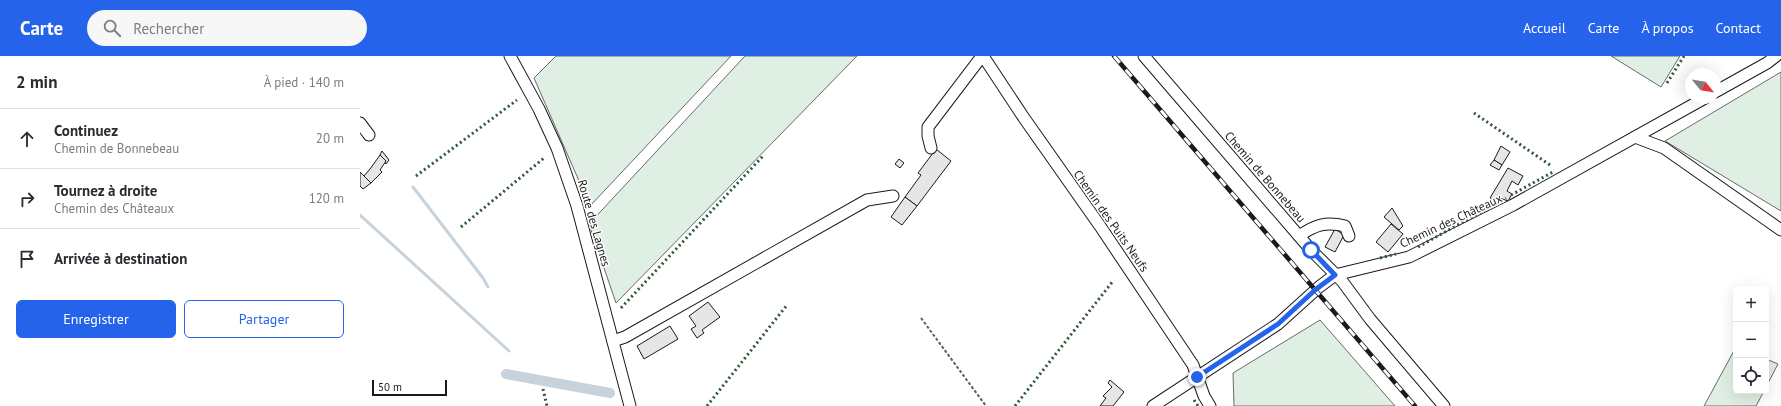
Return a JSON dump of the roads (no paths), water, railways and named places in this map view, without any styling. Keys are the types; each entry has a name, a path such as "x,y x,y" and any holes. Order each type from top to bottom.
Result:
{"street":[{"name":"Route des Lagnes","path":"510,56 539,109 557,148 577,206 630,406"},
{"path":"931,148 928,136 928,127 982,56"},
{"name":"Chemin des Puits Neufs","path":"982,56 1193,365 1204,396 1210,406"},
{"name":"Chemin de Bonnebeau","path":"1144,56 1299,236 1335,275 1444,406"},
{"path":"1721,89 1767,63 1776,56"},
{"name":"Chemin des Châteaux","path":"1152,406 1278,324 1315,290 1335,275 1409,257 1513,205 1694,104"},
{"path":"360,123 369,135"},
{"path":"1635,137 1664,148 1781,230"},
{"path":"613,341 625,337 867,200 893,196"},
{"path":"1299,236 1312,227 1332,223 1346,226 1349,236"}],"waterway":[{"path":"413,187 483,278 488,287"},
{"path":"360,215 509,351"},
{"path":"506,374 610,393"}],"railway":[{"path":"1114,56 1415,406"}]}
